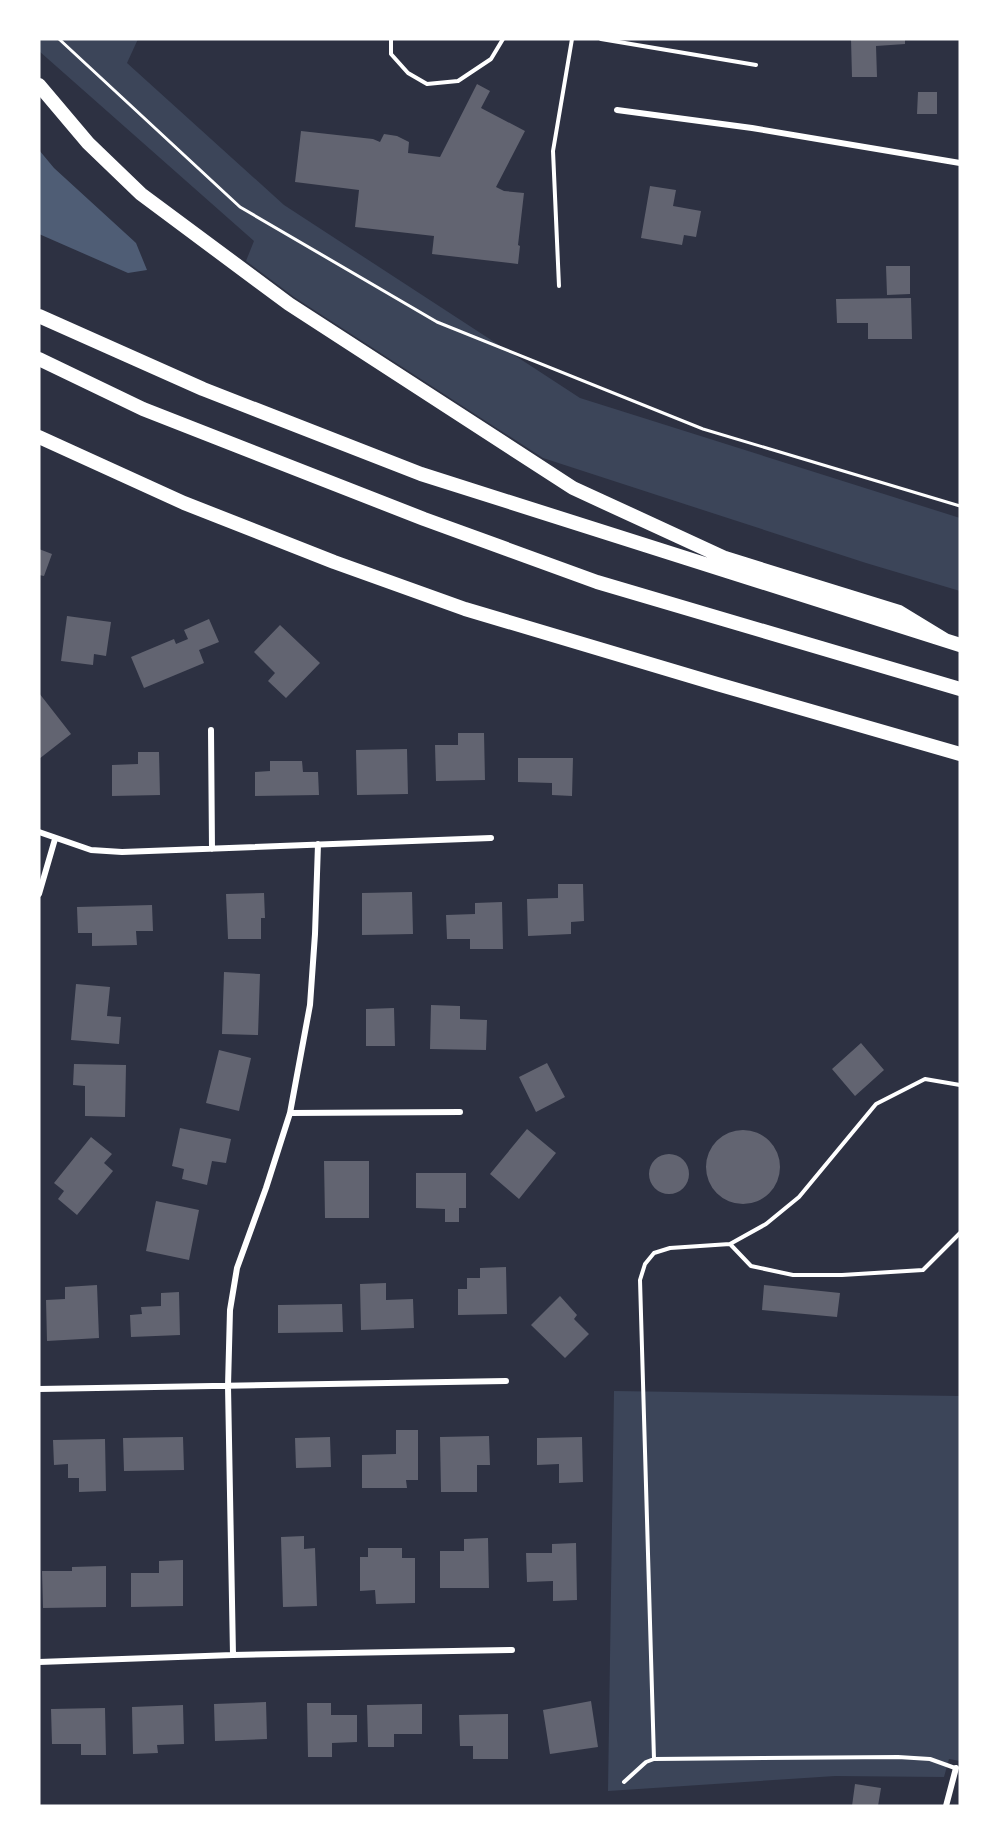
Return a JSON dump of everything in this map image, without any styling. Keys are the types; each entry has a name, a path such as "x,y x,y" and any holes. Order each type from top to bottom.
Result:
{"highway":[{"path":"39,85 88,143 141,194 289,303 573,488 725,558 899,612 945,640"},
{"path":"39,316 203,389 421,474 960,645"},
{"path":"39,359 143,409 424,519 597,582 960,689"},
{"path":"39,437 184,503 334,562 465,609 960,754"}],"street":[{"path":"617,110 752,128 960,163"},
{"path":"211,730 212,849"},
{"path":"39,832 91,850 122,852 492,838"},
{"path":"39,894 55,839"},
{"path":"233,1655 228,1386 230,1310 237,1268 290,1113 310,1005 318,844"},
{"path":"290,1113 460,1112"},
{"path":"39,1389 506,1381"},
{"path":"39,1662 233,1655 512,1650"},
{"path":"946,1806 956,1768"}],"lane":[{"path":"391,39 392,54 408,73 427,84 458,81 491,59 503,39"},
{"path":"559,286 554,151 572,39"},
{"path":"601,39 756,65"},
{"path":"654,1759 640,1280 645,1264 654,1253 670,1248 730,1244 766,1224 799,1197 876,1104 925,1079 960,1085"},
{"path":"730,1244 751,1266 794,1275 842,1275 923,1270 960,1233"},
{"path":"624,1782 646,1762 654,1759 898,1757 930,1759 956,1768"}],"path":[{"path":"59,39 240,207 437,322 703,429 960,506"}],"shaded area":[{"path":"39,39 138,39 127,63 284,205 580,398 960,518 960,591 866,563 543,458 294,297 246,261 254,241 39,51"},
{"path":"39,150 54,168 136,243 147,270 128,273 39,234"},
{"path":"614,1391 960,1396 960,1761 949,1759 944,1777 835,1776 608,1791"}],"building":[{"path":"851,39 905,39 905,44 876,46 877,77 852,77"},
{"path":"477,84 490,91 481,108 525,131 496,187 504,191 524,193 518,264 432,254 434,236 355,227 359,190 295,182 301,131 373,139 380,142 384,134 397,136 409,142 408,153 440,157"},
{"path":"918,92 937,92 937,114 917,114"},
{"path":"650,186 676,190 673,206 701,211 696,237 684,235 682,245 641,238"},
{"path":"886,266 910,266 910,294 887,295"},
{"path":"911,298 912,339 868,339 868,323 837,323 836,299"},
{"path":"39,549 52,554 44,576 39,575"},
{"path":"67,616 111,622 106,656 94,654 93,665 61,661"},
{"path":"209,619 219,642 199,650 204,663 144,688 131,657 174,639 176,644 188,639 184,630"},
{"path":"280,625 320,663 286,698 268,681 275,673 254,652"},
{"path":"39,693 71,734 39,759"},
{"path":"458,733 484,733 485,780 436,781 435,745 458,745"},
{"path":"407,749 408,794 357,795 356,750"},
{"path":"138,752 159,752 160,795 112,796 112,765 138,764"},
{"path":"518,758 573,758 572,796 552,795 552,783 518,782"},
{"path":"270,761 302,761 303,772 318,772 319,795 255,796 255,772 270,771"},
{"path":"558,884 583,884 584,921 571,922 571,934 528,936 527,899 558,898"},
{"path":"412,892 413,934 362,935 362,893"},
{"path":"264,893 265,918 261,918 261,939 228,939 226,894"},
{"path":"502,902 503,949 470,949 470,939 447,939 446,915 475,914 475,903"},
{"path":"152,905 153,931 136,931 137,945 92,946 92,933 78,933 77,907"},
{"path":"224,972 260,974 258,1035 222,1034"},
{"path":"76,984 110,987 107,1016 121,1017 119,1044 71,1040"},
{"path":"431,1005 460,1006 460,1019 487,1020 486,1050 430,1049"},
{"path":"394,1008 395,1046 366,1046 366,1009"},
{"path":"861,1043 884,1070 855,1096 832,1069"},
{"path":"219,1050 251,1058 239,1111 206,1103"},
{"path":"547,1063 565,1097 536,1112 519,1077"},
{"path":"74,1064 126,1065 125,1117 85,1116 85,1086 73,1085"},
{"path":"180,1128 231,1139 226,1163 212,1161 207,1185 182,1179 184,1169 172,1166"},
{"path":"527,1129 556,1153 519,1199 490,1174"},
{"path":"743,1130 757,1133 769,1141 777,1153 780,1167 777,1181 769,1193 757,1201 743,1204 729,1201 717,1193 709,1181 706,1167 709,1153 717,1141 729,1133"},
{"path":"91,1137 112,1154 104,1163 113,1171 77,1215 58,1199 64,1191 54,1183"},
{"path":"669,1154 677,1155 683,1160 688,1166 688,1182 683,1188 677,1193 669,1194 661,1193 655,1188 650,1182 649,1174 650,1166 655,1160 661,1155"},
{"path":"324,1161 369,1161 369,1218 325,1218"},
{"path":"416,1173 466,1173 466,1208 459,1208 459,1222 445,1222 445,1209 416,1208"},
{"path":"156,1201 199,1210 189,1260 146,1251"},
{"path":"506,1267 507,1314 458,1315 458,1289 467,1289 467,1278 480,1278 480,1268"},
{"path":"386,1283 386,1300 413,1299 414,1328 361,1330 360,1284"},
{"path":"97,1285 99,1338 47,1341 46,1300 65,1299 65,1287"},
{"path":"764,1285 840,1293 837,1317 762,1310"},
{"path":"179,1292 180,1335 131,1337 130,1315 142,1314 141,1307 161,1306 161,1293"},
{"path":"560,1296 577,1315 574,1319 589,1334 565,1358 531,1325"},
{"path":"342,1304 343,1332 278,1333 278,1305"},
{"path":"396,1430 418,1430 418,1480 406,1480 407,1488 362,1488 362,1455 396,1454"},
{"path":"489,1436 490,1465 477,1465 477,1492 441,1492 440,1437"},
{"path":"183,1437 184,1470 124,1471 123,1438"},
{"path":"330,1437 331,1467 296,1468 295,1438"},
{"path":"582,1437 583,1482 559,1483 559,1464 537,1465 537,1438"},
{"path":"105,1439 106,1491 79,1492 79,1478 68,1478 68,1464 54,1465 53,1440"},
{"path":"304,1536 304,1549 315,1548 317,1606 283,1607 281,1537"},
{"path":"488,1538 489,1588 440,1588 440,1551 464,1551 464,1539"},
{"path":"576,1543 577,1600 553,1601 553,1581 527,1582 526,1553 552,1553 552,1544"},
{"path":"368,1548 402,1548 402,1558 415,1558 415,1603 376,1604 375,1590 360,1591 360,1557 368,1557"},
{"path":"183,1560 183,1606 131,1607 131,1573 159,1573 159,1561"},
{"path":"106,1566 106,1607 43,1608 42,1571 72,1571 72,1567"},
{"path":"591,1701 598,1747 550,1754 543,1710"},
{"path":"266,1702 267,1739 215,1741 214,1704"},
{"path":"307,1703 331,1703 331,1715 357,1715 357,1742 332,1743 332,1757 308,1757"},
{"path":"422,1704 422,1734 394,1734 394,1747 368,1747 367,1705"},
{"path":"183,1705 184,1744 157,1745 158,1753 133,1754 132,1707"},
{"path":"105,1708 106,1755 81,1755 81,1744 52,1744 51,1709"},
{"path":"508,1714 508,1759 473,1759 473,1746 460,1746 459,1715"},
{"path":"855,1784 881,1788 878,1806 852,1806"}]}
